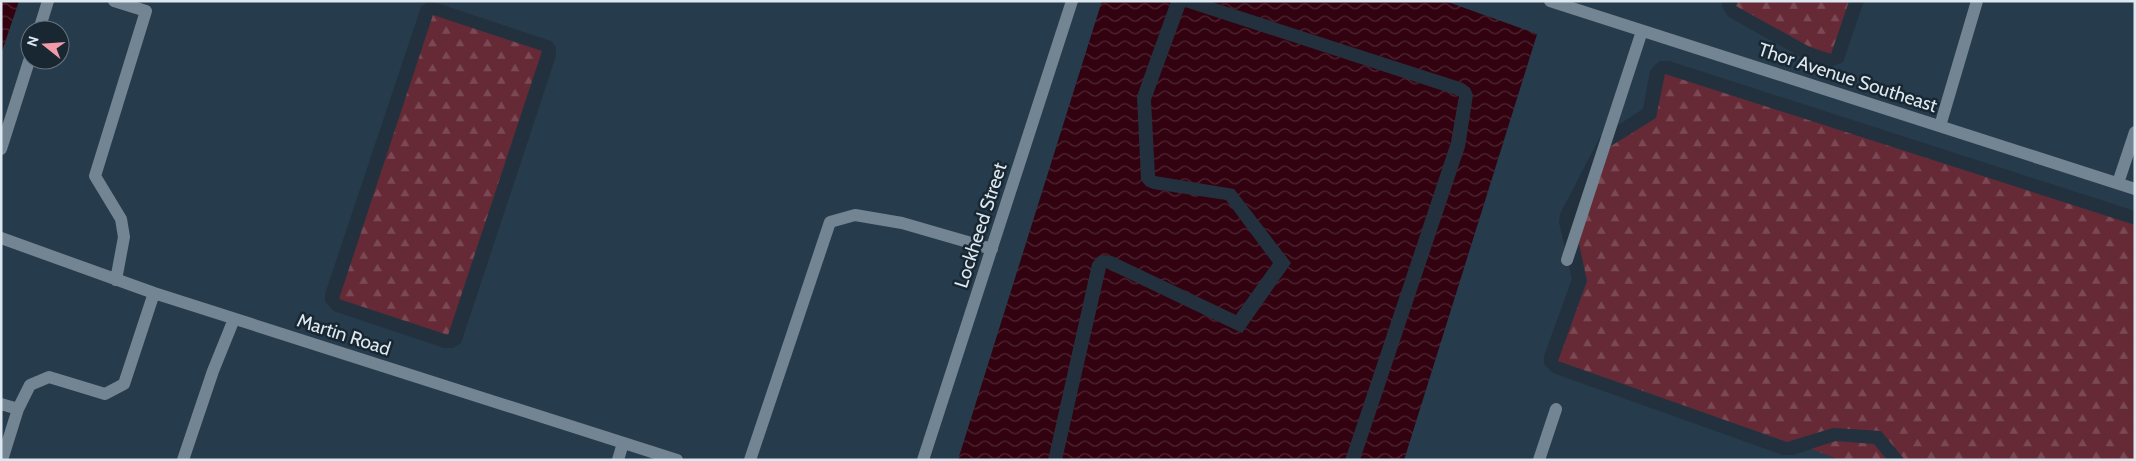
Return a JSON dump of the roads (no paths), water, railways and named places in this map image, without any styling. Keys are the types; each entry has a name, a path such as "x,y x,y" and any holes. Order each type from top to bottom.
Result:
{"street":[{"path":"42,20 48,1"},
{"path":"114,1 146,11 95,176 121,219 124,237 116,280"},
{"name":"Lockheed Street","path":"924,460 1072,1"},
{"name":"Thor Avenue Southeast","path":"1550,1 2135,188"},
{"path":"1940,126 1977,1"},
{"path":"1567,260 1642,31"},
{"path":"1,149 26,70"},
{"path":"2118,183 2135,132"},
{"path":"750,460 830,222 855,215 902,222 992,249"},
{"name":"Martin Road","path":"1,238 154,293 676,460"},
{"path":"2,460 18,409 30,385 49,377 105,394 124,384 154,293"},
{"path":"183,460 213,371 234,319"},
{"path":"1,404 18,409"},
{"path":"1538,460 1556,409"},
{"path":"618,460 623,443"}],"water":[{"path":"1,1 19,1 1,54"},
{"path":"1102,1 1171,1 1137,96 1141,180 1146,186 1153,189 1226,200 1273,263 1236,315 1112,256 1103,255 1098,257 1092,264 1048,460 958,460"},
{"path":"1209,1 1445,1 1537,34 1404,460 1360,460 1465,147 1473,95 1470,88 1463,83"},
{"path":"1185,7 1459,96 1451,142 1345,460 1062,460 1106,268 1242,333 1291,263 1234,189 1155,176 1151,100"}]}
